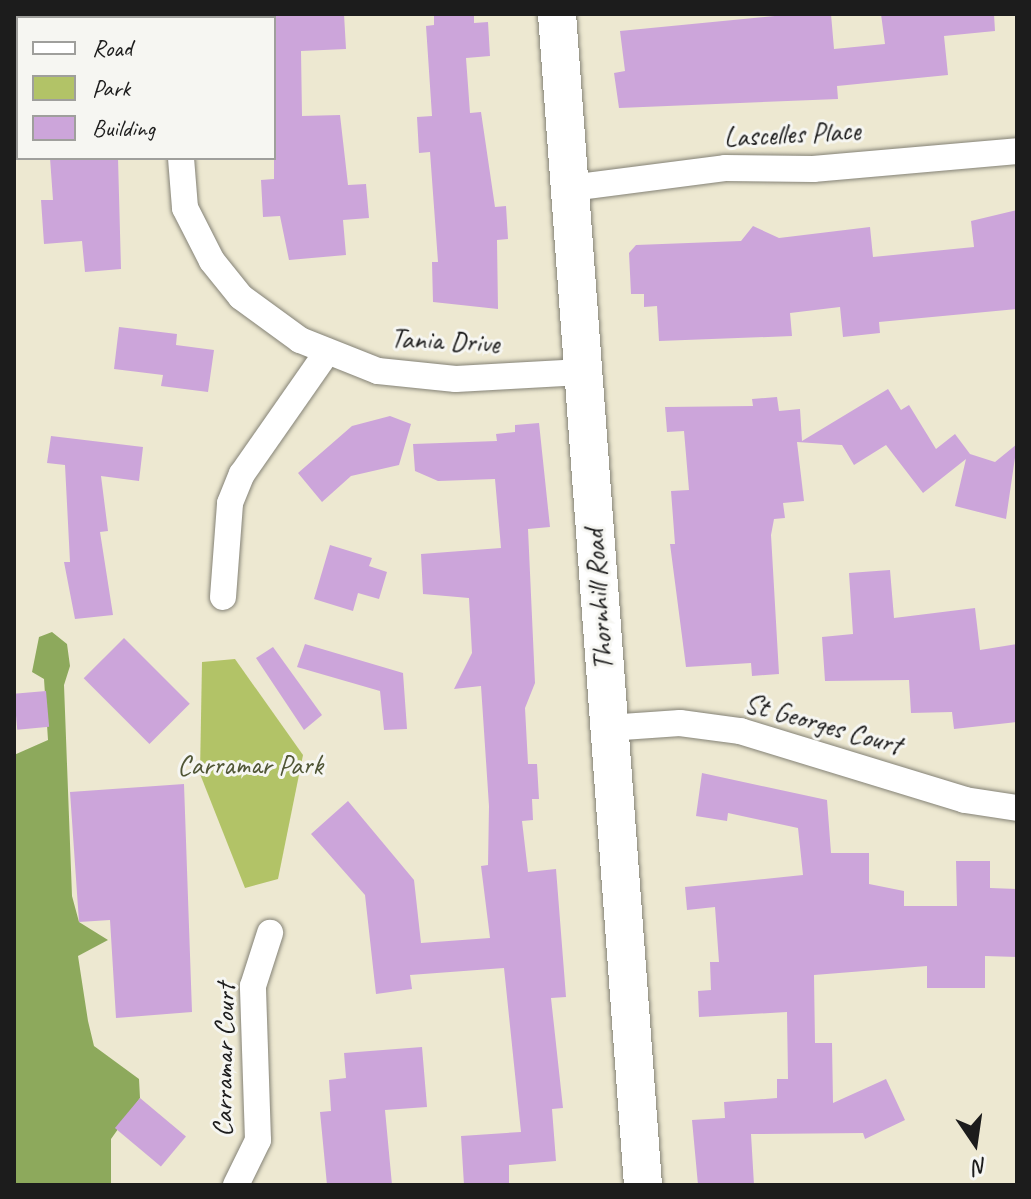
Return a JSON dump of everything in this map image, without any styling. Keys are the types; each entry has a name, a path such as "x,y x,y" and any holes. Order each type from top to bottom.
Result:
{"street":[{"name":"Thornhill Road","path":"557,14 643,1185"},
{"name":"Lascelles Place","path":"571,188 725,168 1017,151"},
{"name":"Tania Drive","path":"181,160 185,208 212,261 241,297 327,352 378,371 456,379 582,372"},
{"path":"223,597 230,503 242,474 327,352"},
{"name":"St Georges Court","path":"608,728 680,723 740,731 965,800 1017,808"},
{"name":"Carramar Court","path":"236,1185 258,1140 253,986 270,933"}],"green space":[{"path":"52,632 67,644 70,666 64,685 72,896 79,922 108,940 78,956 88,1021 94,1046 139,1079 140,1098 111,1139 111,1185 14,1185 14,755 48,740 44,679 32,672 39,637"},
{"name":"Carramar Park","path":"235,659 303,755 278,879 245,888 200,774 202,662"}],"building":[{"path":"344,14 346,49 301,51 302,116 340,115 348,185 366,184 369,218 343,220 346,255 289,260 280,216 263,217 261,180 274,179 276,160 274,16"},
{"path":"434,14 474,14 474,23 488,22 490,56 466,58 470,113 481,112 495,207 506,206 508,239 497,240 498,309 433,302 432,262 438,262 430,152 419,153 417,117 432,116 426,26 434,25"},
{"path":"795,14 831,14 834,49 885,44 881,14 994,14 995,31 944,36 948,75 837,86 838,99 619,108 614,73 625,71 620,31"},
{"path":"50,160 118,160 121,269 85,272 82,241 44,244 41,200 53,200"},
{"path":"1017,210 1017,309 879,322 880,333 843,337 840,307 790,313 792,336 659,341 657,306 644,307 644,294 631,294 629,253 636,245 741,241 753,226 779,238 870,227 873,257 974,247 971,221"},
{"path":"119,327 177,334 176,345 214,350 208,392 161,386 163,375 114,369"},
{"path":"888,389 901,410 909,405 936,449 955,434 970,454 995,462 1017,444 1006,519 955,506 966,459 923,493 886,445 854,465 842,445 797,442 804,501 783,503 785,518 774,519 771,535 779,674 752,676 751,663 686,667 670,544 675,544 671,491 689,490 684,431 667,432 665,407 753,406 752,399 777,397 779,411 800,409 802,441"},
{"path":"390,416 411,424 399,465 351,476 322,502 298,473 352,426"},
{"path":"539,423 550,527 528,529 535,683 525,708 528,764 537,764 539,799 532,799 533,820 522,821 528,872 556,869 566,997 551,998 563,1108 552,1109 556,1161 509,1165 509,1185 464,1185 461,1136 521,1132 504,968 410,975 412,989 376,994 365,895 311,834 348,801 414,880 421,943 490,938 481,866 488,865 489,806 481,686 454,689 472,653 469,598 423,594 421,554 501,548 495,479 438,481 415,471 413,444 497,441 496,434 515,432 515,425"},
{"path":"51,436 143,447 139,481 101,476 108,531 100,532 113,615 75,619 64,562 70,562 65,465 47,463"},
{"path":"330,545 372,558 369,566 387,572 379,599 358,593 353,611 314,599"},
{"path":"890,570 894,618 975,608 980,650 1017,644 1017,722 954,729 952,712 911,713 909,680 825,681 822,637 853,634 849,573"},
{"path":"124,638 190,704 149,744 84,678"},
{"path":"305,644 403,673 407,729 384,730 380,691 297,667"},
{"path":"273,647 322,715 304,730 256,658"},
{"path":"46,691 49,727 17,730 14,694"},
{"path":"702,773 827,800 831,853 869,853 869,884 904,891 904,906 957,906 956,861 990,861 990,888 1017,889 1017,957 985,956 985,988 927,988 927,966 814,975 815,1043 832,1043 833,1103 886,1079 905,1120 865,1139 863,1133 751,1134 754,1185 698,1185 692,1120 725,1118 724,1102 777,1098 777,1079 788,1079 787,1012 699,1017 698,991 711,990 710,962 719,962 715,907 687,910 685,887 803,875 798,828 728,813 727,821 696,816"},
{"path":"184,784 192,1012 116,1018 110,920 79,922 70,792"},
{"path":"422,1047 427,1107 385,1110 392,1185 327,1185 320,1112 331,1111 329,1080 346,1078 344,1053"},
{"path":"140,1098 186,1137 161,1166 115,1128"}]}
